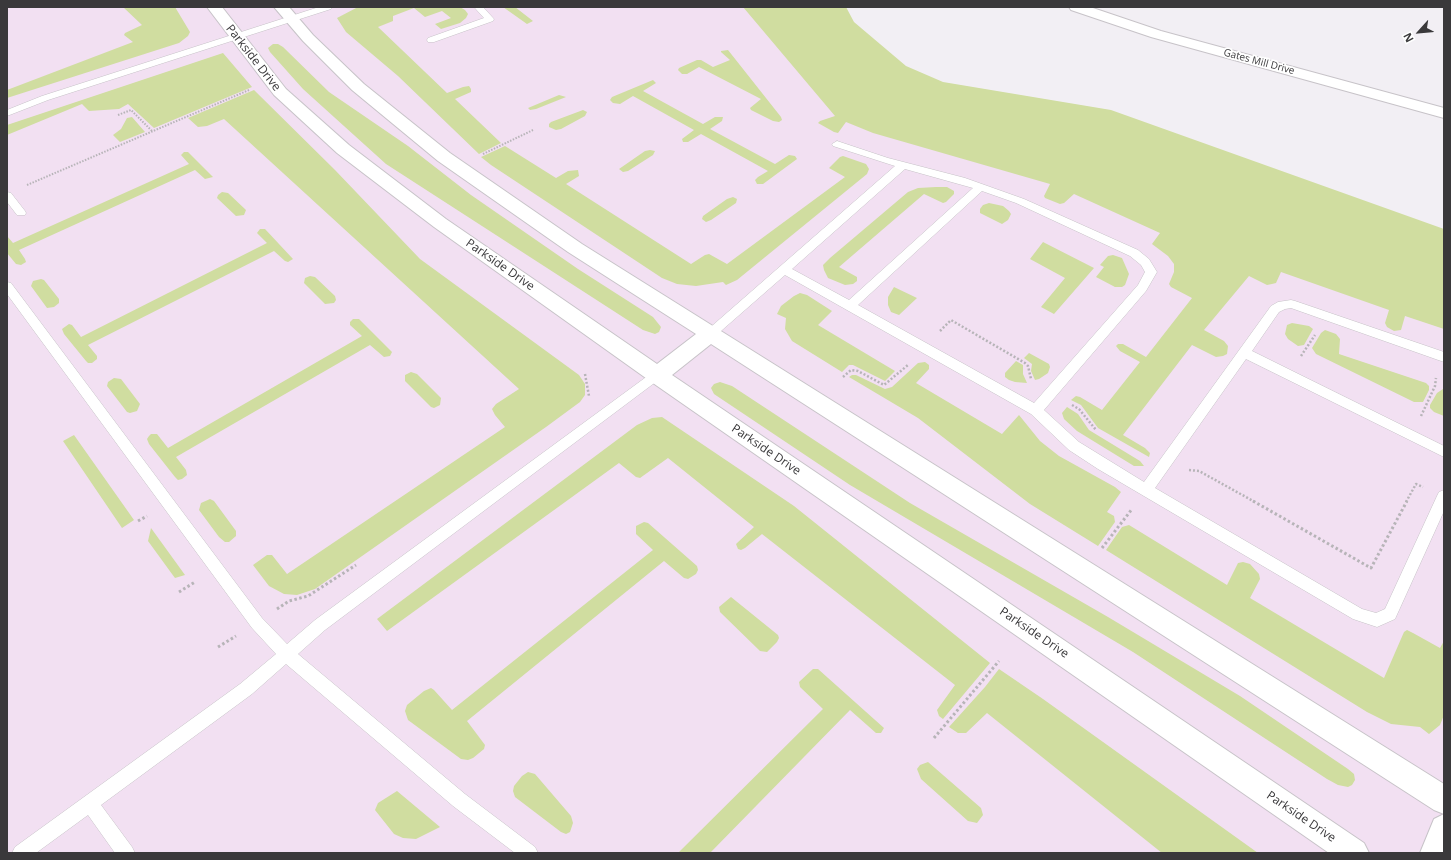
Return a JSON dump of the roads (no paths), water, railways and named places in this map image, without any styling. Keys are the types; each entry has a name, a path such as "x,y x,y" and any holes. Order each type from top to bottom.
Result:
{"street":[{"name":"Parkside Drive","path":"214,7 280,92 343,149 440,223 657,375 1354,853"},
{"name":"Gates Mill Drive","path":"1076,7 1156,34 1444,113"},
{"path":"286,13 358,87 444,157 574,248 1444,800"},
{"path":"657,375 709,335"},
{"path":"1435,853 1444,830"}],"lane":[{"path":"7,113 45,98 238,36 286,13 328,7"},
{"path":"431,40 490,19 478,7"},
{"path":"837,144 980,187 1020,201 1134,253 1145,262 1151,272 1142,288 1052,394 1036,410"},
{"path":"709,335 785,270 903,165"},
{"path":"850,306 980,187"},
{"path":"7,195 21,213"},
{"path":"785,270 1036,410 1074,446 1146,490 1358,614 1377,620 1390,614 1439,522 1444,496"},
{"path":"7,286 257,623 286,654 459,800 529,853"},
{"path":"1146,490 1275,309 1282,304 1291,304 1442,356"},
{"path":"1244,352 1444,452"},
{"path":"21,853 246,689 320,625 657,375"},
{"path":"90,803 126,853"}]}
